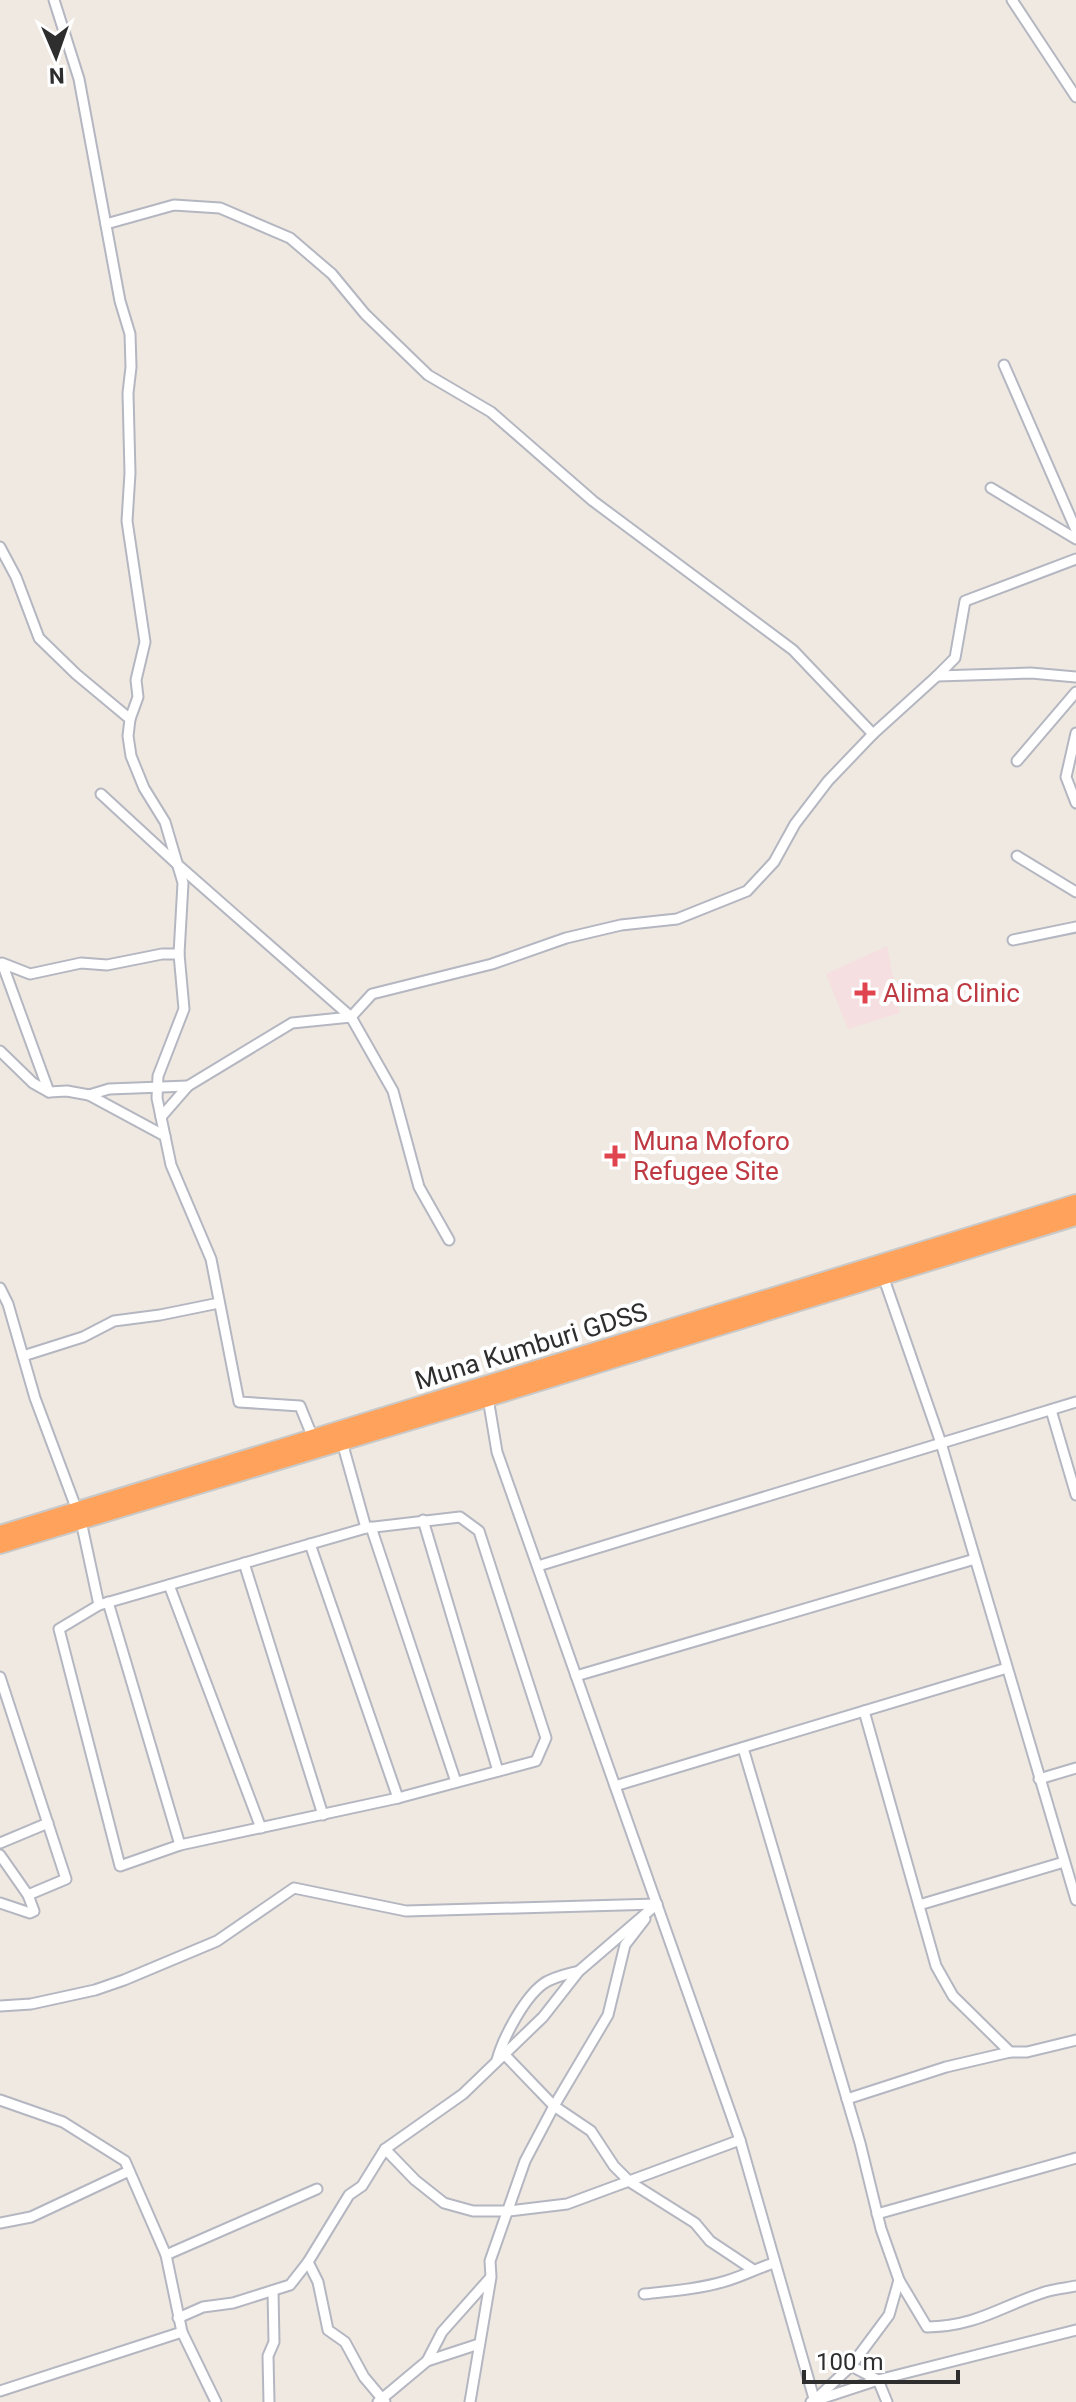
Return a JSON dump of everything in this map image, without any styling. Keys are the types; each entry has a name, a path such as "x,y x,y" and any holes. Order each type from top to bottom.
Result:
{"highway":[{"name":"Muna Kumburi GDSS","path":"0,1545 313,1438 1076,1203"},
{"name":"Muna Kumburi GDSS","path":"0,1534 79,1516 342,1442 1076,1217"}],"street":[{"path":"54,0 79,79 130,345 127,521 145,642 136,680 138,697 128,736 131,756 144,788 165,822 183,883 179,954 184,1009 158,1076 157,1098 171,1165 211,1259 239,1402 300,1406 313,1438"},
{"path":"1012,0 1076,97"},
{"path":"106,224 174,205 220,208 290,238 332,274 365,314 428,375 491,412 593,501 793,650 873,734"},
{"path":"1004,365 1076,530"},
{"path":"991,488 1076,539"},
{"path":"0,547 16,577 39,638 130,719"},
{"path":"161,1117 188,1086 292,1023 351,1017 372,994 492,964 566,938 621,925 677,919 747,891 774,862 795,824 828,781 873,734 955,658 965,601 1076,559"},
{"path":"937,676 1031,673 1076,677"},
{"path":"1017,761 1076,692"},
{"path":"1076,733 1066,777 1076,803"},
{"path":"101,794 351,1017 393,1091 419,1187 449,1240"},
{"path":"1017,856 1076,892"},
{"path":"1013,940 1076,927"},
{"path":"49,1092 5,985 2,963 30,974 81,963 107,965 162,954 179,954"},
{"path":"0,1051 33,1083 49,1092 89,1095 165,1136"},
{"path":"89,1095 109,1089 188,1086"},
{"path":"883,1276 941,1443 1076,1900"},
{"path":"0,1288 8,1304 35,1398 79,1516 103,1604 180,1845"},
{"path":"23,1356 83,1337 114,1321 219,1303"},
{"path":"488,1398 497,1452 740,2140 814,2402"},
{"path":"538,1566 1076,1402"},
{"path":"1051,1410 1076,1495"},
{"path":"342,1442 368,1528 456,1782"},
{"path":"460,1517 479,1531 546,1738 536,1761 398,1798 180,1845 120,1866 59,1629 103,1604 368,1528 423,1520 460,1517"},
{"path":"423,1520 498,1771"},
{"path":"310,1544 398,1798"},
{"path":"576,1676 975,1559"},
{"path":"244,1563 323,1815"},
{"path":"169,1585 261,1828"},
{"path":"615,1786 1007,1668"},
{"path":"0,1677 66,1879 28,1895"},
{"path":"864,1711 936,1966 953,1996 1010,2052"},
{"path":"0,1720 13,1716"},
{"path":"743,1748 860,2143 877,2214 899,2280 927,2327 950,2326 987,2317 1045,2292 1076,2286"},
{"path":"1039,1779 1076,1768"},
{"path":"0,1843 48,1823"},
{"path":"0,1855 28,1895 34,1911 30,1913 0,1903"},
{"path":"919,1905 1064,1862"},
{"path":"0,2006 31,2004 95,1990 124,1980 217,1941 294,1888 406,1911 657,1904"},
{"path":"178,2318 203,2307 233,2303 290,2285 308,2262 349,2195 362,2186 385,2149 463,2094 543,2017 579,1971 657,1904"},
{"path":"470,2402 491,2277 490,2261 525,2161 608,2015 625,1945 657,1904"},
{"path":"500,2057 502,2043 537,1990 544,1983 579,1971"},
{"path":"847,2099 946,2067 1076,2040"},
{"path":"500,2057 554,2106 591,2131 614,2166 630,2182 695,2223 710,2241 752,2269"},
{"path":"0,2100 63,2122 125,2161 166,2255 182,2332 216,2402"},
{"path":"385,2149 415,2180 444,2203 473,2211 509,2211 567,2204 740,2140"},
{"path":"877,2214 1076,2158"},
{"path":"0,2223 31,2217 129,2171"},
{"path":"166,2255 317,2189"},
{"path":"308,2262 318,2282 328,2330 345,2342 381,2401 427,2361 442,2332 491,2277"},
{"path":"644,2294 694,2289 730,2280 774,2263"},
{"path":"814,2402 851,2366 889,2315 899,2280"},
{"path":"269,2402 268,2356 274,2342 273,2291"},
{"path":"814,2402 878,2380 1076,2330"},
{"path":"0,2391 182,2332"},
{"path":"427,2361 479,2344"},
{"path":"851,2366 878,2380 887,2402"}],"shaded area":[{"name":"Alima Clinic","path":"887,946 900,1013 848,1029 826,974"}],"place":[{"name":"Alima Clinic","path":"865,993"},
{"name":"Muna Moforo Refugee Site","path":"615,1156"}]}
